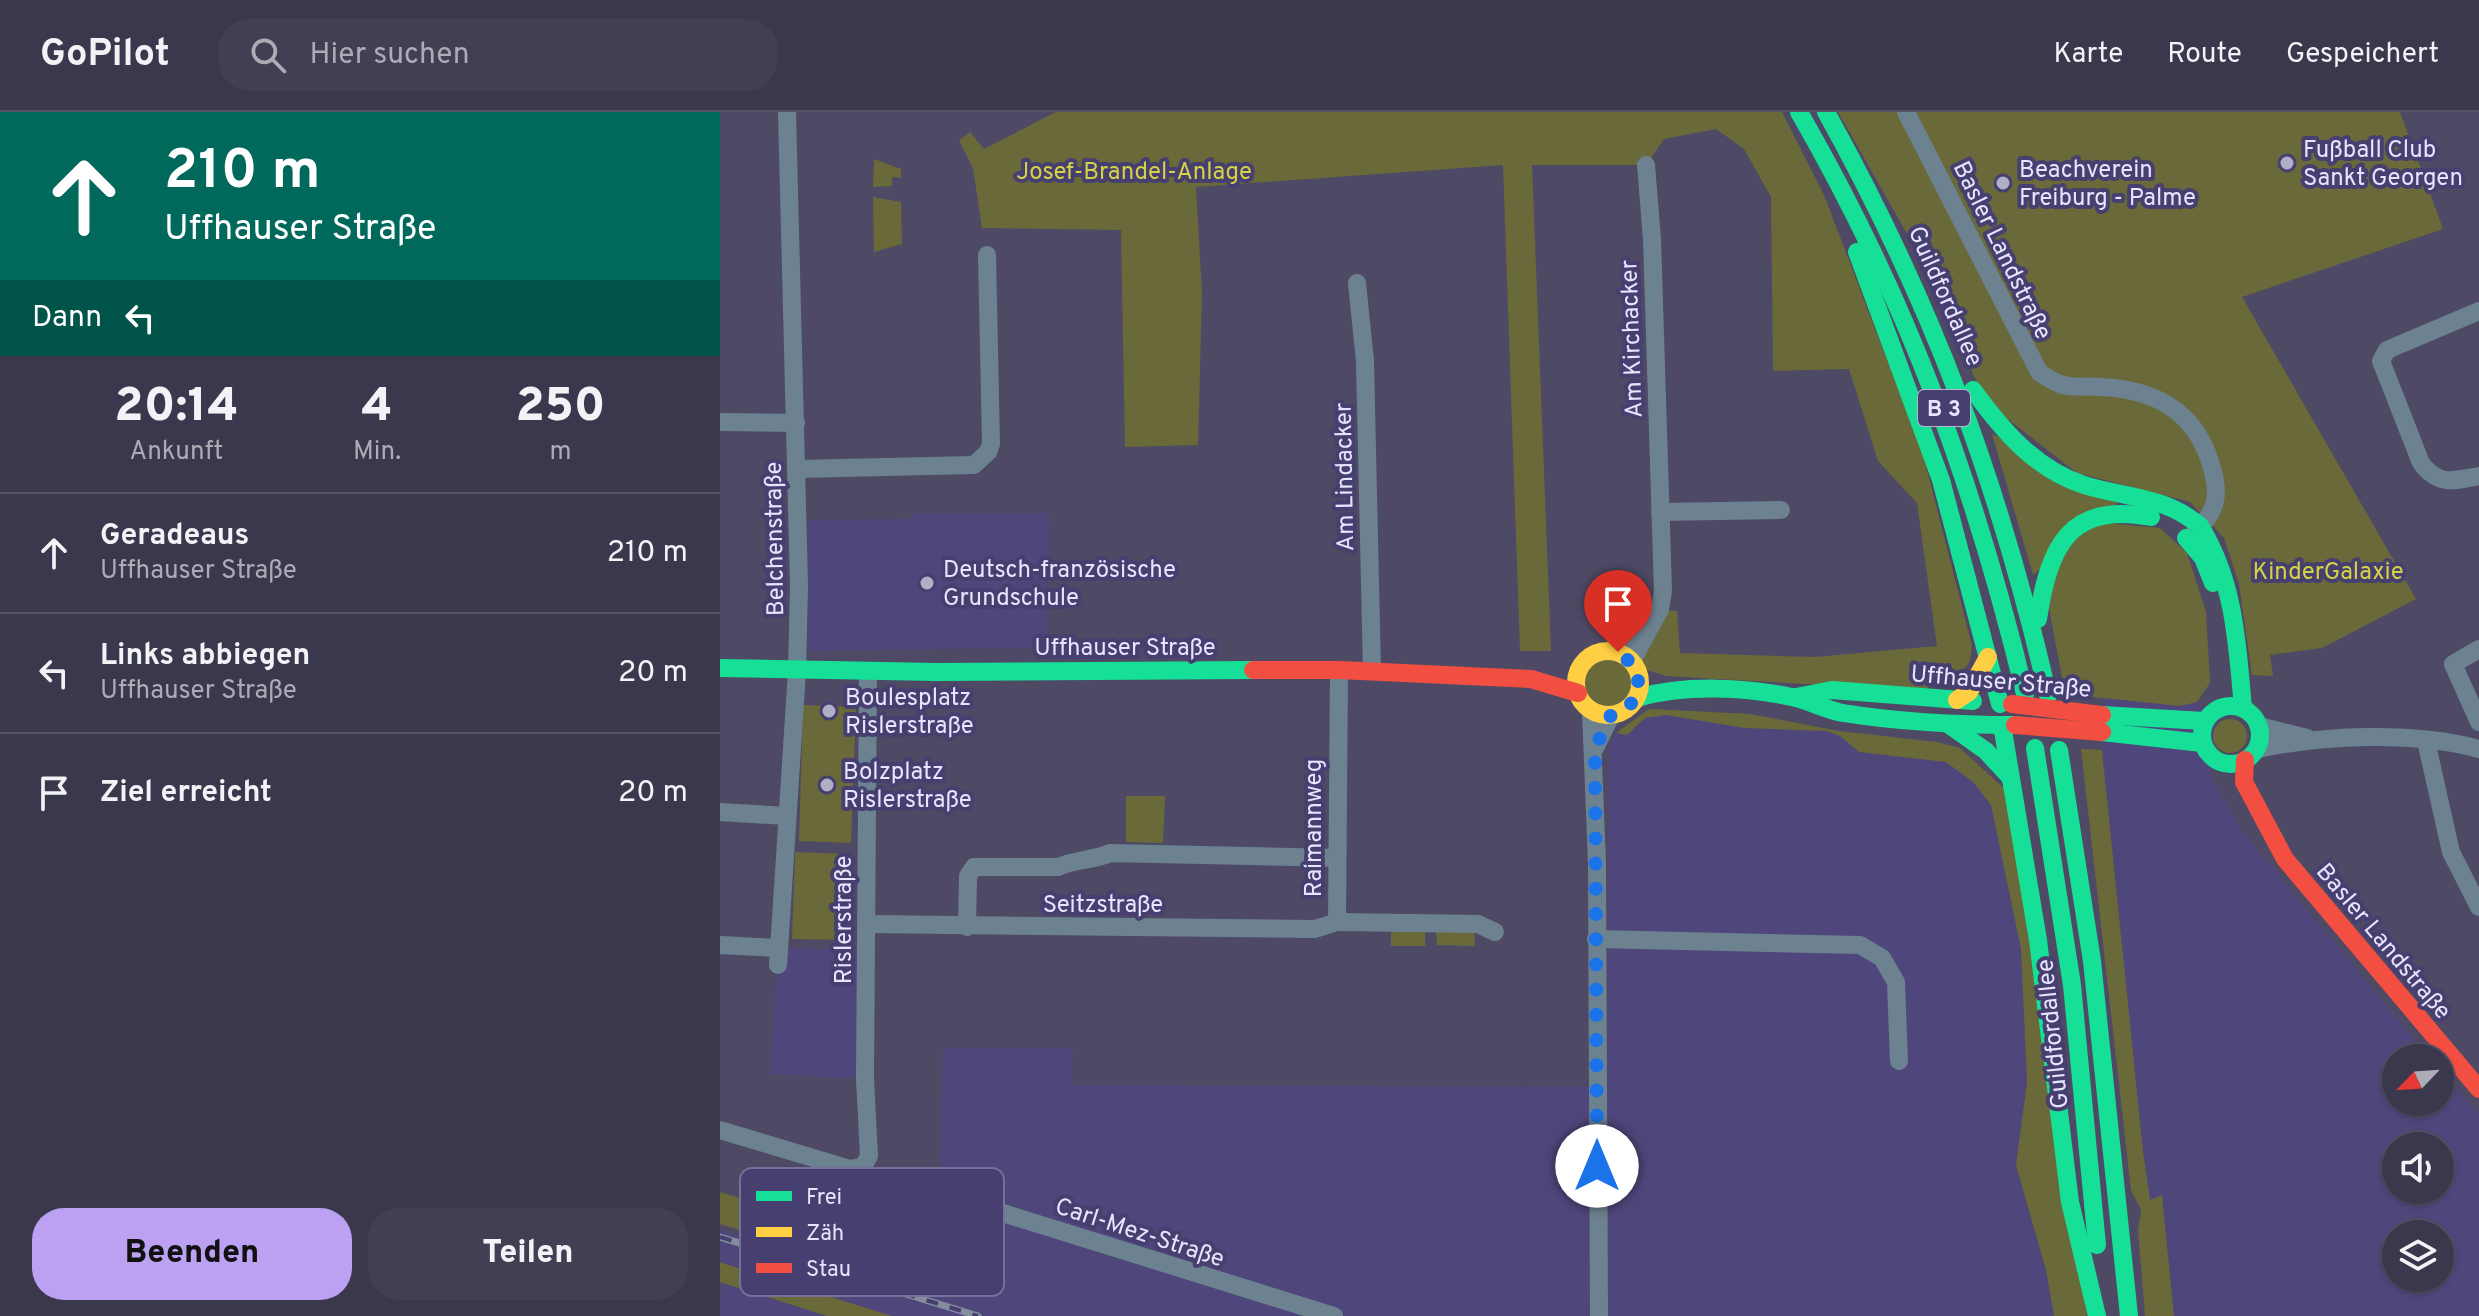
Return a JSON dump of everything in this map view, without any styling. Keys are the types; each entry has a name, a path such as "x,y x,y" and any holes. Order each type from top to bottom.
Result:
{"main road":[{"name":"Guildfordallee","path":"1799,112 1885,272 1939,394 1987,543 2012,701"},
{"name":"Guildfordallee","path":"1826,112 1883,215 1949,357 1995,487 2036,638 2048,695"},
{"path":"1816,140 1941,480 1988,657 2012,701 2008,725 2010,777 2038,940 2070,1202 2100,1316"},
{"path":"1949,357 2005,434 2041,466 2090,487 2171,504 2193,532 2222,560 2236,617 2243,708"},
{"path":"2036,638 2045,571 2055,549 2082,523 2110,512 2138,513 2193,532 2219,599 2224,639 2221,707"},
{"name":"Uffhauser Straße","path":"1531,679 1579,668 1590,656 1610,651 1636,668 1696,690"},
{"path":"1957,700 1969,692 1988,657"},
{"name":"Uffhauser Straße","path":"720,668 868,672 1339,670 1531,679 1578,693"},
{"path":"1579,668 1578,693 1591,710 1611,715"},
{"path":"1636,668 1637,698"},
{"name":"Uffhauser Straße","path":"1611,715 1626,710 1637,698 1656,692 1696,690 1794,698 1838,713 1948,724 2204,721"},
{"name":"Uffhauser Straße","path":"1794,698 1832,690 2012,701 2202,743"},
{"path":"2202,743 2204,721 2221,707 2243,708 2254,716 2259,726"},
{"path":"1948,724 1986,751 2010,777"},
{"name":"Basler Landstraße","path":"2259,726 2244,782 2285,859"},
{"name":"Basler Landstraße","path":"2202,743 2210,757 2223,763 2251,823 2479,1089"},
{"name":"Guildfordallee","path":"2035,748 2072,985 2100,1316"},
{"name":"Guildfordallee","path":"2059,750 2087,920 2129,1316"},
{"path":"2223,763 2251,755"}],"street":[{"name":"Belchenstraße","path":"720,945 778,956 797,671 797,469 787,112"},
{"name":"Basler Landstraße","path":"1906,112 2039,372 2065,388 2112,387 2150,394 2176,406 2191,423 2209,454 2218,489 2216,504 2193,532"},
{"name":"Am Kirchacker","path":"1636,668 1648,626 1662,600 1652,239 1646,165"},
{"path":"797,469 974,465 982,459 991,444 987,255"},
{"name":"Am Lindacker","path":"1357,283 1365,361 1372,671"},
{"path":"2479,311 2387,350 2381,361 2428,473 2448,482 2479,476"},
{"path":"720,422 796,423"},
{"path":"1660,512 1781,510"},
{"path":"1610,651 1648,626"},
{"path":"2479,649 2453,664 2479,722"},
{"name":"Raimannweg","path":"1339,670 1337,922 1478,924 1495,932"},
{"name":"Rislerstraße","path":"856,1168 863,1167 869,1156 865,1079 868,672"},
{"path":"1591,710 1595,748 1599,1316"},
{"path":"1595,748 1611,715"},
{"path":"2259,726 2314,740 2426,741 2479,749"},
{"path":"2251,755 2314,740"},
{"path":"2426,741 2451,852 2479,907"},
{"path":"720,812 787,816"},
{"path":"967,927 968,876 974,867 1058,867 1070,861 1091,861 1110,853 1337,858"},
{"name":"Seitzstraße","path":"868,924 1315,929 1337,922"},
{"path":"1596,939 1860,945 1882,958 1896,982 1899,1061"},
{"name":"Rislerstraße","path":"720,1130 847,1168"},
{"name":"Carl-Mez-Straße","path":"1004,1213 1334,1316"}],"shaded area":[{"name":"Deutsch-französische Grundschule","path":"913,513 1049,513 1047,647 808,651 807,520 912,519"},
{"path":"2104,698 2180,706 2197,702 2216,725 2213,742 2216,747 2210,775 2242,831 2418,1044 2382,1044 2382,1116 2454,1116 2454,1086 2479,1115 2479,1316 2174,1316 2162,1196 2150,1201 2102,750"},
{"path":"1666,715 1745,728 1827,731 1840,736 1859,752 1946,762 1973,781 1991,805 2021,949 2027,1082 2016,1165 2046,1270 2054,1316 892,1316 828,1296 1004,1296 1004,1168 940,1168 943,1048 1073,1048 1072,1085 1607,1087 1609,746 1616,733 1627,735 1645,718"},
{"path":"778,948 868,950 865,1079 770,1074"},
{"path":"720,1230 740,1236 740,1268 720,1262"},
{"path":"722,1282 740,1288 740,1296 765,1296 827,1316 720,1316"}],"green space":[{"name":"Josef-Brandel-Anlage","path":"1056,112 1782,112 1824,195 1923,454 1972,646 1970,661 1959,677 1928,682 1928,691 1666,676 1647,670 1642,661 1667,611 1677,611 1680,653 1815,657 1937,646 1917,503 1878,461 1849,369 1773,371 1771,197 1744,149 1716,129 1664,139 1646,165 1532,165 1551,651 1520,651 1503,165 1196,187 1202,293 1198,445 1125,447 1121,230 982,228 973,168 959,140 970,132 984,149"},
{"name":"KinderGalaxie","path":"1838,112 2400,112 2443,229 2242,297 2416,599 2322,648 2270,655 2273,676 2252,675 2239,584 2224,538 2190,502 2077,473 1986,402 1914,246"},
{"path":"874,159 901,169 901,178 892,177 892,186 873,187"},
{"path":"873,197 901,202 902,244 874,252"},
{"path":"1992,434 2124,497 2033,575"},
{"path":"2096,522 2160,528 2187,553 2206,612 2210,683 2197,702 2180,706 2065,694 2049,608 2058,555"},
{"path":"1608,660 1624,667 1631,683 1624,699 1608,706 1592,699 1585,683 1592,667"},
{"name":"Bolzplatz Rislerstraße","path":"803,705 856,707 851,843 799,841"},
{"path":"1649,709 1750,714 1839,731 1937,742 1960,748 2006,790 2087,1316 2054,1316 2046,1270 2016,1165 2027,1082 2021,949 1991,805 1973,782 1946,762 1859,752 1840,736 1827,731 1745,728 1666,715 1645,718 1627,735 1616,733"},
{"path":"2230,719 2242,724 2247,736 2242,748 2230,753 2218,748 2213,736 2218,724"},
{"path":"2081,749 2102,750 2143,1151 2150,1200 2162,1195 2174,1316 2145,1316 2138,1231 2141,1210 2131,1190"},
{"path":"1126,796 1165,796 1163,843 1126,842"},
{"path":"795,852 851,854 848,940 792,939"},
{"path":"1425,930 1425,946 1391,946 1391,931"},
{"path":"1436,930 1474,930 1475,946 1437,945"},
{"path":"720,1192 740,1198 740,1230 720,1224"},
{"path":"720,1262 740,1268 740,1288 720,1282"},
{"path":"764,1296 828,1296 892,1316 827,1316"}],"railway":[{"path":"720,1237 740,1243"},
{"path":"913,1296 978,1316"}],"traffic: fast":[{"path":"1799,112 1873,253 1934,395 1984,541 2025,694"},
{"path":"1826,112 1899,254 1958,395 2007,540 2048,695"},
{"path":"1857,252 1941,480 2000,704"},
{"path":"1973,390 2008,434 2050,469 2084,485 2159,503 2200,526"},
{"path":"2038,619 2049,570 2068,535 2082,523 2100,516 2123,514 2151,517"},
{"path":"2200,526 2221,569 2227,591 2236,637 2243,708"},
{"path":"2186,538 2203,558 2213,583"},
{"path":"720,668 936,672 1253,670"},
{"path":"1637,698 1696,689 1737,689 1796,698 1837,712 1864,716 2015,725"},
{"path":"1796,697 1832,690 1973,701"},
{"path":"2231,706 2252,714 2260,735 2252,756 2231,764 2210,756 2202,735 2210,714 2231,706"},
{"path":"2102,715 2204,721"},
{"path":"1948,724 1986,751 2010,777"},
{"path":"2002,725 2038,940 2070,1202 2097,1316"},
{"path":"2102,732 2202,743"},
{"path":"2035,748 2072,985 2097,1245"},
{"path":"2059,750 2092,961 2129,1316"}],"traffic: slow":[{"path":"1602,651 1614,651 1631,660 1638,671 1640,683 1638,695 1631,706 1614,715 1602,715 1590,710 1581,701 1576,689 1576,677 1581,665 1590,656 1602,651"},
{"path":"1957,700 1969,692 1988,657"}],"traffic: jam":[{"path":"1253,670 1339,670 1531,679 1578,693"},
{"path":"2012,704 2102,715"},
{"path":"2015,725 2102,732"},
{"path":"2245,760 2244,782 2285,859 2479,1089"}],"place":[{"name":"Fußball Club Sankt Georgen","path":"2287,163"},
{"name":"Beachverein Freiburg - Palme","path":"2003,183"},
{"name":"Deutsch-französische Grundschule","path":"927,583"},
{"name":"Boulesplatz Rislerstraße","path":"829,711"},
{"name":"Bolzplatz Rislerstraße","path":"827,785"}],"route":[{"path":"1597,1166 1595,748 1611,715 1632,705 1640,687 1637,668 1618,652"}]}
